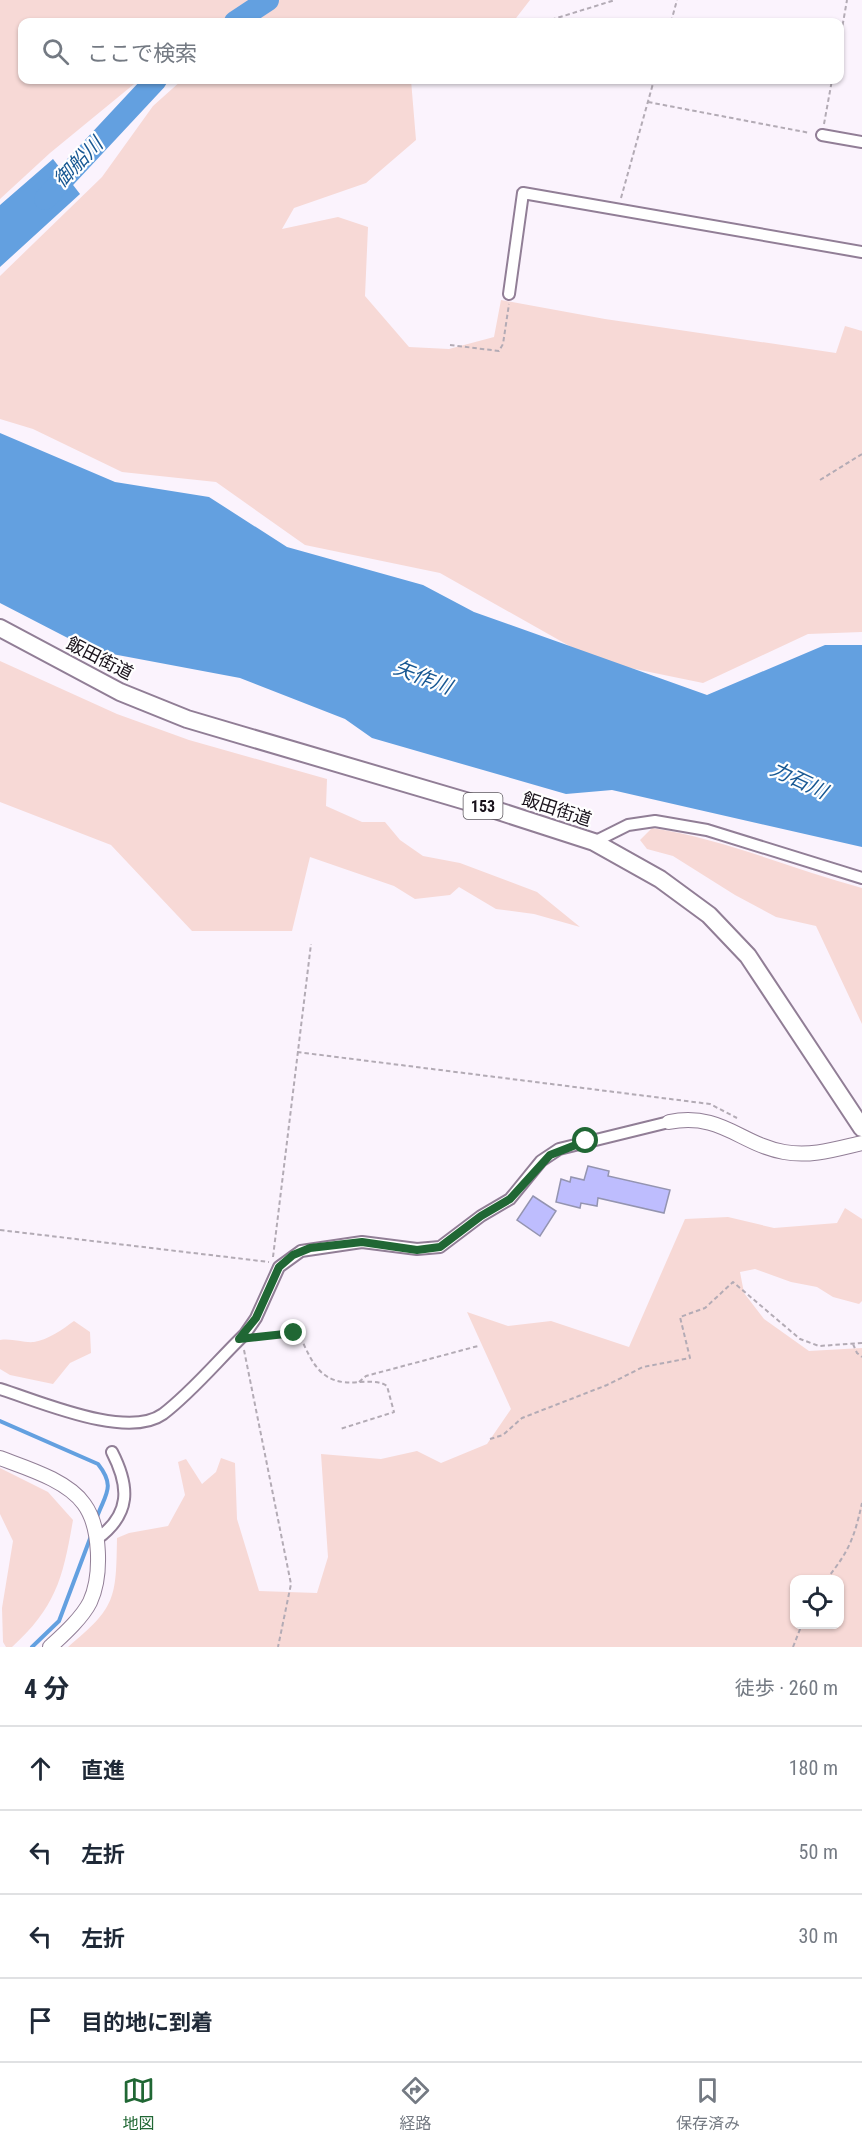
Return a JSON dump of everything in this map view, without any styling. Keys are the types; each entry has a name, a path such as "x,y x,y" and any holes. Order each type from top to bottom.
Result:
{"highway":[{"name":"飯田街道","path":"0,628 120,692 187,720 486,807 594,842 660,879 708,915 748,956 862,1128"}],"street":[{"path":"822,135 862,142"},
{"path":"509,294 523,193 862,252"},
{"path":"594,842 628,825 655,821 707,830 862,878"},
{"path":"0,1389 97,1419 134,1423 161,1415 239,1339 256,1318 276,1265 293,1255 319,1246 372,1242 417,1250 440,1247 481,1216 510,1199 541,1161 559,1149 669,1122 707,1121 741,1134 766,1147 785,1152 812,1154 862,1143"},
{"path":"97,1536 110,1530 121,1514 123,1505 123,1474 112,1452"},
{"path":"0,1458 57,1481 84,1503 97,1536 97,1575 89,1603 50,1647"}],"path":[{"path":"557,18 615,0"},
{"path":"671,18 677,0"},
{"path":"844,18 847,0"},
{"path":"618,209 653,84"},
{"path":"648,102 822,135 831,84"},
{"path":"450,345 499,351 507,325 509,294"},
{"path":"820,480 862,454"},
{"path":"0,1230 276,1265 297,1052 311,944"},
{"path":"297,1052 710,1104 737,1118 741,1134"},
{"path":"490,1439 503,1435 522,1418 607,1385 643,1367 690,1358 681,1317 705,1308 734,1282 790,1331 811,1345 862,1343"},
{"path":"278,1647 291,1584 244,1350 239,1339 294,1333 300,1336 308,1357 328,1378 342,1383 382,1382 387,1386 394,1412 340,1429"},
{"path":"852,1344 856,1353 862,1357"},
{"path":"359,1382 366,1376 478,1346"},
{"path":"830,1575 847,1553 855,1535 862,1503"},
{"path":"793,1647 800,1629"}],"shaded area":[{"path":"0,0 530,0 516,18 18,18 18,84 134,84 50,153 0,199"},
{"path":"178,84 411,84 416,140 366,183 294,208 282,229 338,217 368,227 365,296 409,347 449,349 494,337 501,300 605,319 836,353 845,326 862,331 862,632 808,634 703,683 596,661 440,573 305,545 216,482 122,472 33,429 0,419 0,276 102,177 153,106"},
{"path":"0,661 117,714 189,740 327,779 326,806 362,822 385,822 400,840 423,856 460,863 537,892 580,927 534,914 496,909 459,887 450,895 415,899 394,886 310,857 292,931 192,931 111,845 0,802"},
{"path":"652,828 705,839 862,888 862,1024 816,926 776,917 735,895 673,856 647,849 640,840"},
{"path":"845,1208 862,1219 862,1301 859,1304 833,1297 817,1287 791,1282 755,1269 740,1272 744,1293 764,1319 809,1351 862,1348 862,1647 68,1647 96,1622 110,1600 116,1575 117,1538 129,1533 168,1526 185,1495 178,1462 186,1459 202,1484 216,1472 221,1458 235,1463 237,1519 259,1591 317,1593 328,1557 321,1454 381,1459 417,1451 441,1463 487,1444 511,1409 467,1312 508,1326 551,1321 629,1347 685,1219 728,1217 774,1228 837,1223"},
{"path":"74,1321 90,1332 91,1353 70,1363 53,1384 10,1375 0,1369 0,1340 39,1341 55,1334"},
{"path":"0,1468 48,1492 73,1520 61,1575 48,1605 12,1647 6,1647 3,1642 2,1608 13,1541 0,1514"}],"water":[{"path":"53,159 80,194 0,267 0,205"},
{"path":"0,433 115,482 209,497 287,547 423,585 474,612 707,695 825,645 862,645 862,847 612,790 566,794 372,738 345,719 240,678 91,650 0,603"}],"building":[{"path":"588,1166 609,1171 608,1176 670,1190 664,1213 598,1198 597,1206 581,1203 580,1208 556,1202 561,1179 570,1182 571,1177 584,1180"},
{"path":"533,1196 556,1211 540,1236 517,1220"}],"waterway":[{"name":"御船川","path":"241,18 268,0"},
{"name":"御船川","path":"45,199 152,84"},
{"path":"0,1421 98,1464 104,1472 108,1486 96,1520"},
{"path":"32,1647 59,1621 91,1536"}],"route":[{"path":"294,1333 239,1339 256,1318 279,1267 293,1255 319,1246 362,1242 417,1250 440,1247 474,1220 510,1199 541,1161 559,1149 586,1141"}],"water label":[{"name":"矢作川","path":"423,677"},
{"name":"力石川","path":"799,780"}]}
